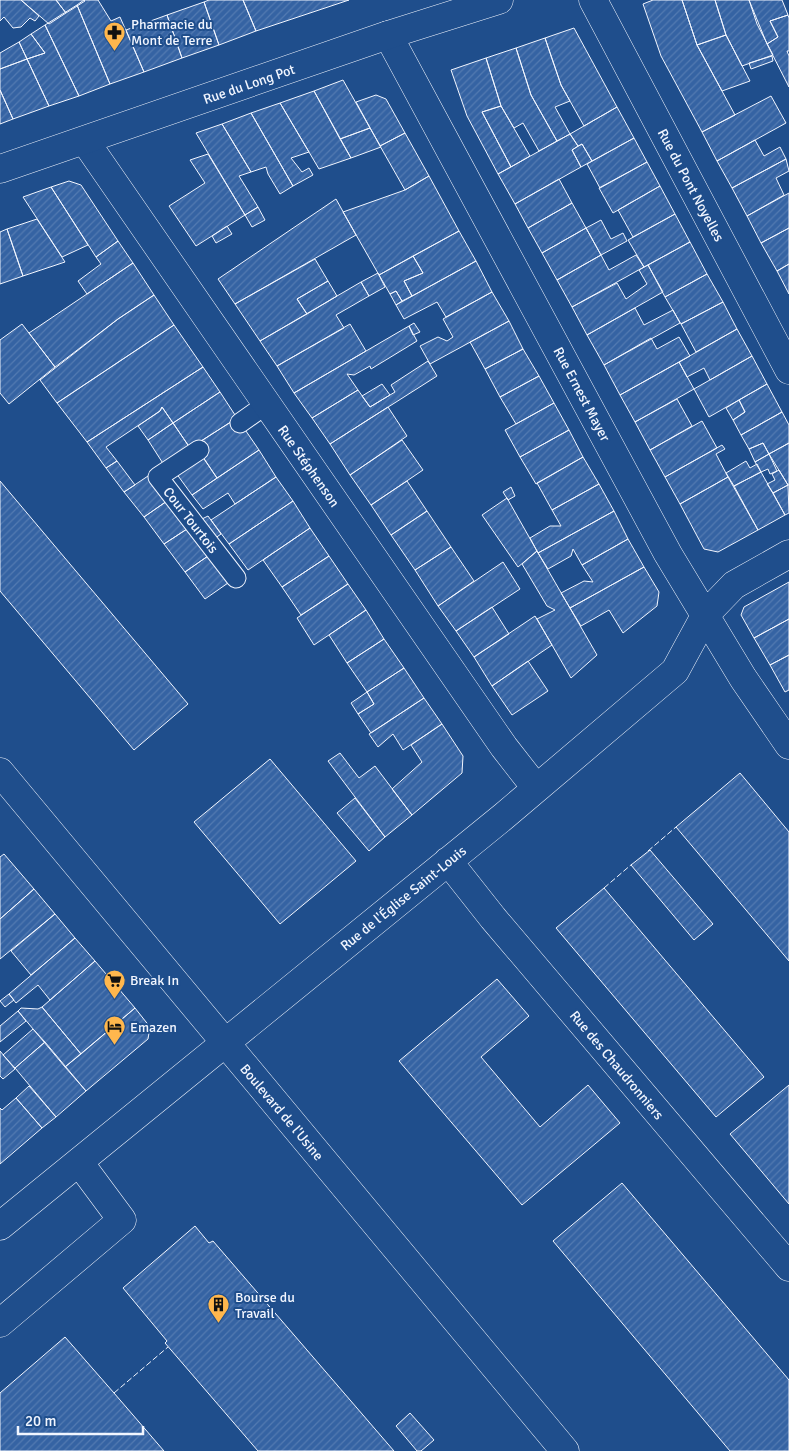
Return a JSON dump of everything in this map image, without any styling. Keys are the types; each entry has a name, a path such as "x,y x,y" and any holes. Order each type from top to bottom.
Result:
{"street":[{"name":"Rue du Long Pot","path":"0,169 388,35 499,0"},
{"name":"Rue du Pont Noyelles","path":"594,0 789,370"},
{"name":"Rue Ernest Mayer","path":"388,35 668,554 743,678 789,745"},
{"name":"Rue Stéphenson","path":"85,141 504,747 536,788"},
{"path":"706,614 734,585 789,554"},
{"name":"Rue de l'Église Saint-Louis","path":"0,1226 448,861 675,671 706,614"},
{"name":"Boulevard de l'Usine","path":"0,772 224,1044 565,1451"},
{"name":"Rue des Chaudronniers","path":"448,861 493,918 789,1267"},
{"path":"0,1323 122,1220 79,1162"}],"lane":[{"path":"240,423 267,404"},
{"name":"Cour Tourtois","path":"199,450 158,477 236,578"}],"building":[{"path":"0,0 21,0 39,16 35,21 30,18 21,27 13,28 4,17 0,21"},
{"path":"21,0 56,0 66,13 49,24"},
{"path":"56,0 84,0 85,1 66,13"},
{"name":"Pharmacie du Mont de Terre","path":"84,0 98,0 111,21 120,17 144,72 110,84 77,5"},
{"path":"209,0 243,0 256,31 219,45 204,2"},
{"path":"243,0 349,0 256,31"},
{"path":"653,0 682,0 697,45 735,115 702,132 661,56 643,4"},
{"path":"682,0 715,0 726,35 697,45"},
{"path":"715,0 749,0 757,24 773,55 742,66 726,35"},
{"path":"749,0 782,0 788,15 770,21 778,37 767,44"},
{"path":"204,2 219,45 182,58 167,15"},
{"path":"77,5 110,84 79,96 45,25"},
{"path":"167,15 182,58 144,72 126,30"},
{"path":"788,15 789,87 767,44 778,37 770,21"},
{"path":"45,25 79,96 49,106 27,59 45,53 31,34"},
{"path":"574,28 617,107 584,126 561,85 545,38"},
{"path":"31,34 45,53 27,59 19,42"},
{"path":"726,35 750,81 722,91 697,45"},
{"path":"545,38 561,85 570,101 555,107 570,134 557,141 531,95 516,48"},
{"path":"19,42 27,59 0,69 0,53"},
{"path":"516,48 531,95 557,141 539,151 523,123 514,128 501,106 486,58"},
{"path":"772,56 773,61 751,69 749,63"},
{"path":"486,58 501,106 482,112 511,167 498,174 467,116 451,70"},
{"path":"27,59 49,106 13,119 0,90 0,69"},
{"path":"343,80 370,128 340,139 314,91"},
{"path":"0,90 13,119 0,124"},
{"path":"314,91 351,158 319,169 280,103"},
{"path":"376,95 386,99 405,133 380,146 356,102"},
{"path":"771,96 786,123 717,161 702,132"},
{"path":"280,103 309,152 291,158 302,172 309,168 313,175 293,186 251,113"},
{"path":"501,106 530,156 511,167 482,112"},
{"path":"617,107 634,138 592,161 582,144 578,146 570,134"},
{"path":"251,113 293,186 280,194 266,167 251,172 222,124"},
{"path":"222,124 251,172 239,176 258,207 245,215 196,133"},
{"path":"370,128 381,147 351,158 340,139"},
{"path":"405,133 429,176 405,190 380,146"},
{"path":"570,134 578,146 572,150 581,167 515,204 498,174"},
{"path":"634,138 647,162 600,188 587,164"},
{"path":"755,140 764,156 780,147 786,159 732,188 717,161"},
{"path":"582,144 592,161 581,167 572,150"},
{"path":"208,154 245,215 196,246 169,206 205,183 190,160"},
{"path":"786,159 789,171 776,178 784,195 747,216 732,188"},
{"path":"647,162 660,186 613,213 599,188"},
{"path":"429,176 459,231 379,275 343,212 405,190"},
{"path":"559,179 572,203 528,228 515,204"},
{"path":"69,181 81,185 118,241 96,257 51,187"},
{"path":"660,186 675,214 633,237 618,210"},
{"path":"51,187 88,245 62,257 23,197"},
{"path":"789,193 789,228 761,243 747,216"},
{"path":"336,199 356,235 235,304 218,279"},
{"path":"572,203 586,228 542,253 528,228"},
{"path":"258,207 265,220 252,227 245,215"},
{"path":"675,214 690,242 644,267 628,240"},
{"path":"37,219 65,262 23,276 7,229"},
{"path":"601,220 611,239 623,233 627,241 601,255 586,228"},
{"path":"227,226 232,234 216,243 212,236"},
{"path":"586,228 601,255 557,280 542,253"},
{"path":"789,228 789,264 777,271 761,243"},
{"path":"7,229 23,276 0,284 0,232"},
{"path":"459,231 476,261 412,296 404,281 423,273 413,256"},
{"path":"118,241 133,263 87,294 78,281 101,264 96,257"},
{"path":"690,242 707,274 665,297 648,265"},
{"path":"601,255 609,270 636,255 644,267 572,307 557,280"},
{"path":"413,256 423,273 404,281 412,296 402,301 396,291 390,294 379,275"},
{"path":"315,259 328,281 297,299 307,314 260,341 235,304"},
{"path":"476,261 492,292 446,317 437,302 404,319 396,305"},
{"path":"133,263 154,295 118,319 55,367 29,333"},
{"path":"789,264 789,294 777,271"},
{"path":"648,265 663,292 587,335 572,307 617,283 626,299 647,284 639,270"},
{"path":"378,273 385,287 369,296 361,282"},
{"path":"707,274 723,302 681,324 665,297"},
{"path":"328,281 337,296 307,314 297,299"},
{"path":"361,282 369,296 336,315 344,328 277,366 260,341"},
{"path":"396,291 402,301 396,305 390,294"},
{"path":"492,292 509,321 430,364 420,346 438,337 447,341 453,337 443,319"},
{"path":"154,295 174,325 57,403 40,380 118,319"},
{"path":"723,302 737,329 696,352 681,324"},
{"path":"635,308 644,325 673,310 680,323 604,365 587,335"},
{"path":"509,321 523,349 485,369 470,342"},
{"path":"414,323 420,332 413,335 409,326"},
{"path":"22,324 55,367 9,404 0,393 0,340"},
{"path":"350,324 366,351 294,393 277,366"},
{"path":"174,325 203,367 87,442 57,403"},
{"path":"409,326 417,341 371,369 370,366 354,375 347,374 358,390 312,418 294,393"},
{"path":"737,329 752,356 710,380 704,368 687,377 679,362"},
{"path":"679,337 690,356 620,395 604,365 651,338 657,349"},
{"path":"523,349 539,376 500,397 485,369"},
{"path":"752,356 767,384 709,417 694,389"},
{"path":"428,361 437,376 330,444 312,418 358,390 370,407 395,392 391,385"},
{"path":"679,362 694,389 635,422 620,395"},
{"path":"203,367 220,392 173,423 162,407 160,411 106,447 117,461 106,468 87,442"},
{"path":"539,376 554,403 516,424 500,397"},
{"path":"382,384 390,395 370,407 362,396"},
{"path":"767,384 782,412 741,435 733,420 745,412 739,400"},
{"path":"220,392 237,418 190,448 173,423"},
{"path":"677,399 692,426 650,450 635,422"},
{"path":"739,400 745,412 733,420 726,408"},
{"path":"554,403 569,430 520,457 505,430"},
{"path":"162,407 173,423 148,440 138,426 160,411"},
{"path":"388,407 407,436 350,475 330,444"},
{"path":"782,412 789,425 789,443 769,454 763,443 749,449 741,435"},
{"path":"237,418 259,450 217,478 195,445"},
{"path":"702,421 717,448 665,477 650,450"},
{"path":"173,423 190,448 164,465 148,440"},
{"path":"569,430 583,457 536,484 520,457"},
{"path":"402,440 423,470 371,505 350,475"},
{"path":"763,443 769,454 755,462 749,449"},
{"path":"789,443 789,485 788,485 769,454"},
{"path":"722,445 725,449 716,454 728,477 680,504 665,477"},
{"path":"259,450 276,477 235,504 228,493 203,509 192,495"},
{"path":"769,454 777,471 770,474 768,469 761,472 755,462"},
{"path":"202,456 217,478 192,495 176,473"},
{"path":"583,457 599,484 552,510 537,483"},
{"path":"117,461 135,485 124,492 106,468"},
{"path":"746,461 750,468 757,464 761,472 734,486 726,473"},
{"path":"779,470 788,485 773,493 767,484 775,480 772,474"},
{"path":"761,472 785,515 758,530 734,486"},
{"path":"148,476 167,501 144,517 124,492"},
{"path":"276,477 293,501 229,544 211,520"},
{"path":"728,477 758,530 718,552 704,549 680,504"},
{"path":"0,481 188,704 134,750 0,591"},
{"path":"407,481 427,511 391,535 371,505"},
{"path":"599,484 614,511 538,553 530,538 550,526 561,526 552,510"},
{"path":"788,485 789,513 785,515 773,493"},
{"path":"511,487 515,496 508,500 503,492"},
{"path":"507,498 537,551 518,567 482,515"},
{"path":"167,501 187,529 164,544 144,517"},
{"path":"293,501 310,528 248,570 229,544"},
{"path":"427,511 451,547 415,570 391,535"},
{"path":"614,511 628,539 582,565 573,549 571,556 548,569 538,553"},
{"path":"208,516 221,534 214,539 200,520"},
{"path":"310,528 329,556 282,587 263,560"},
{"path":"187,529 208,556 185,572 164,544"},
{"path":"628,539 644,567 570,608 561,593 584,581 593,582 582,565"},
{"path":"451,547 474,581 438,606 415,570"},
{"path":"537,551 597,655 571,678 537,619 555,610 547,606 522,564"},
{"path":"208,556 228,583 205,599 185,572"},
{"path":"329,556 348,584 301,615 282,587"},
{"path":"503,562 520,589 456,631 438,606"},
{"path":"644,567 659,592 657,606 623,633 609,610 581,626 570,608"},
{"path":"789,582 789,619 754,638 741,615 744,607"},
{"path":"348,584 366,610 314,645 297,618"},
{"path":"492,607 509,634 474,657 456,631"},
{"path":"366,610 384,639 347,663 329,635"},
{"path":"535,616 552,645 492,686 474,657"},
{"path":"789,619 789,655 770,665 754,638"},
{"path":"384,639 404,668 367,692 347,663"},
{"path":"789,655 789,690 785,692 770,665"},
{"path":"528,661 548,691 512,715 492,686"},
{"path":"404,668 424,698 371,733 358,714 374,704 367,692"},
{"path":"367,692 374,704 358,714 351,703"},
{"path":"424,698 442,724 403,750 393,734 378,747 369,734"},
{"path":"442,724 463,756 462,773 412,815 392,789 422,762 411,745"},
{"path":"340,753 359,778 375,766 412,815 385,837 328,761"},
{"path":"270,759 356,861 280,924 194,822"},
{"path":"740,773 789,832 789,961 676,827"},
{"path":"355,798 385,837 369,851 337,813"},
{"path":"650,850 713,924 694,940 631,865"},
{"path":"4,854 34,889 0,919 0,857"},
{"path":"604,888 764,1077 716,1117 556,928"},
{"path":"34,889 55,914 0,959 0,919"},
{"path":"55,914 75,938 31,975 11,951"},
{"path":"75,938 95,961 50,1000 38,985 16,1003 9,994"},
{"path":"95,961 135,1008 81,1054 42,1007"},
{"path":"497,979 529,1016 481,1057 540,1127 588,1085 620,1123 522,1205 399,1061"},
{"path":"9,994 14,1000 5,1007 0,1001"},
{"path":"42,1007 81,1054 65,1067 18,1011 21,1008 38,1009"},
{"name":"Emazen","path":"135,1008 150,1027 148,1039 86,1091 65,1067"},
{"path":"18,1011 26,1021 0,1042 0,1026"},
{"path":"33,1029 45,1042 15,1068 3,1055"},
{"path":"45,1042 86,1091 56,1117 15,1068"},
{"path":"0,1051 15,1069 3,1079 0,1076"},
{"path":"789,1085 789,1204 730,1134"},
{"path":"29,1086 56,1117 42,1128 16,1098"},
{"path":"16,1098 42,1128 0,1164 0,1108 2,1110"},
{"path":"622,1183 789,1380 789,1451 730,1451 553,1241"},
{"name":"Bourse du Travail","path":"195,1226 209,1243 213,1241 394,1451 258,1451 165,1343 167,1341 123,1288"},
{"path":"65,1337 164,1451 0,1451 0,1393"},
{"path":"410,1413 434,1440 421,1451 417,1451 396,1426"}],"fence":[{"path":"648,851 676,827"},
{"path":"604,888 632,864"},
{"path":"114,1393 168,1347"}],"place":[{"name":"Pharmacie du Mont de Terre","path":"115,51"},
{"name":"Break In","path":"114,999"},
{"name":"Emazen","path":"114,1046"},
{"name":"Bourse du Travail","path":"219,1324"}]}
